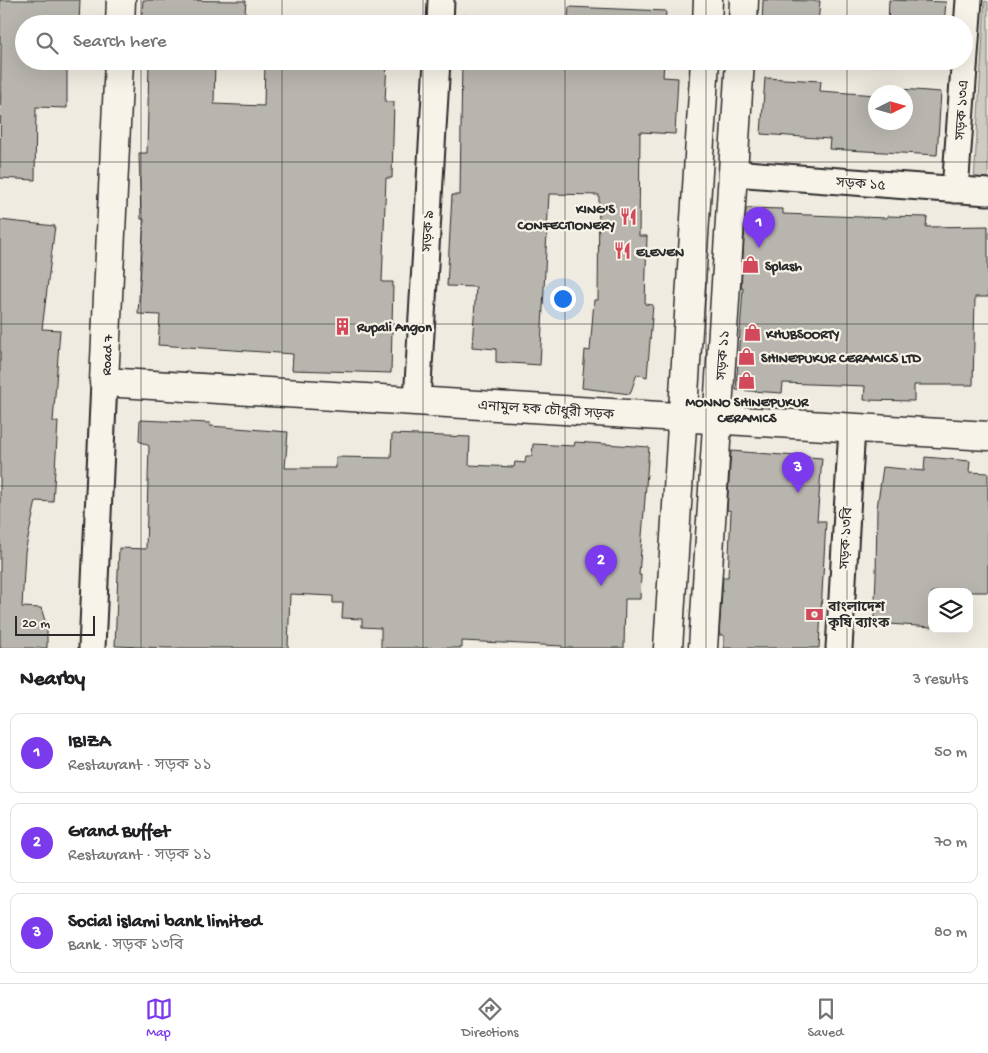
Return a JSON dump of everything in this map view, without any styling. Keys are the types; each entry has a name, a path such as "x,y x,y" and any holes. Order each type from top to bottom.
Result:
{"street":[{"path":"120,15 121,0"},
{"path":"440,15 441,0"},
{"path":"707,15 708,0"},
{"path":"743,15 744,0"},
{"name":"সড়ক ১৩এ","path":"968,15 969,0"},
{"name":"Road 7","path":"92,648 119,70"},
{"name":"সড়ক ৯","path":"417,401 436,70"},
{"path":"668,648 704,70"},
{"name":"সড়ক ১১","path":"703,648 739,70"},
{"name":"সড়ক ১৩এ","path":"955,190 964,70"},
{"name":"সড়ক ১৫","path":"733,173 988,192"},
{"name":"এনামুল হক চৌধুরী সড়ক","path":"104,382 988,436"},
{"name":"সড়ক ১৩বি","path":"839,648 852,428"}],"shaded area":[{"path":"985,1 988,2 988,182 974,182"}],"building":[{"path":"0,0 80,0 79,15 15,15 15,70 67,70 67,108 36,107 35,180 0,178"},
{"path":"143,0 246,1 245,15 142,15"},
{"path":"763,0 820,1 819,15 762,15"},
{"path":"889,0 946,2 945,15 888,15"},
{"path":"569,7 666,11 666,15 568,15"},
{"path":"149,70 215,70 214,104 264,106 265,70 387,70 385,102 394,102 392,178 386,178 382,282 393,282 391,373 292,370 293,354 158,345 160,315 138,314 144,219 141,219 139,153 147,153"},
{"path":"462,70 663,70 663,77 678,78 675,134 640,132 639,236 647,236 645,304 653,305 647,377 637,374 630,394 582,388 585,350 590,351 594,300 598,300 599,195 549,194 540,365 496,362 496,349 472,347 476,287 447,286 452,195 460,195"},
{"path":"765,78 821,81 820,91 868,94 868,130 913,130 913,90 941,92 937,155 829,149 830,139 761,134"},
{"path":"746,208 783,209 783,214 887,218 887,216 927,217 926,227 988,226 988,297 975,297 973,385 914,385 914,401 864,400 865,386 783,383 782,393 736,390"},
{"path":"0,220 55,226 42,329 60,330 53,422 58,422 53,502 36,501 25,552 22,607 41,608 47,627 47,648 0,648"},
{"path":"140,420 210,423 210,426 288,432 285,468 336,468 336,457 391,458 392,434 470,437 469,465 514,467 515,462 525,463 526,456 532,456 533,444 574,446 575,442 649,447 639,575 641,575 640,599 625,599 624,648 562,648 562,646 462,641 462,648 381,648 381,628 362,627 362,619 342,618 343,603 333,603 333,596 290,594 288,648 115,646 119,548 146,549 149,446 139,441"},
{"path":"731,451 822,458 817,521 826,521 819,648 724,648 724,635 719,635 723,577 728,577 731,511 727,510"},
{"path":"925,457 970,461 969,472 988,473 988,592 973,592 973,588 928,588 928,627 874,623 877,508 883,467 924,471"}],"place":[{"name":"KING'S CONFECTIONERY","path":"629,216"},
{"name":"IBIZA","path":"759,248"},
{"name":"ELEVEN","path":"622,251"},
{"name":"Splash","path":"751,265"},
{"name":"Rupali Angon","path":"343,326"},
{"name":"KHUBSOORTY","path":"752,333"},
{"name":"SHINEPUKUR CERAMICS LTD","path":"747,357"},
{"name":"MONNO SHINEPUKUR CERAMICS","path":"747,381"},
{"name":"Social islami bank limited","path":"798,493"},
{"name":"Grand Buffet","path":"601,586"},
{"name":"বাংলাদেশ কৃষি ব্যাংক","path":"814,614"}]}
